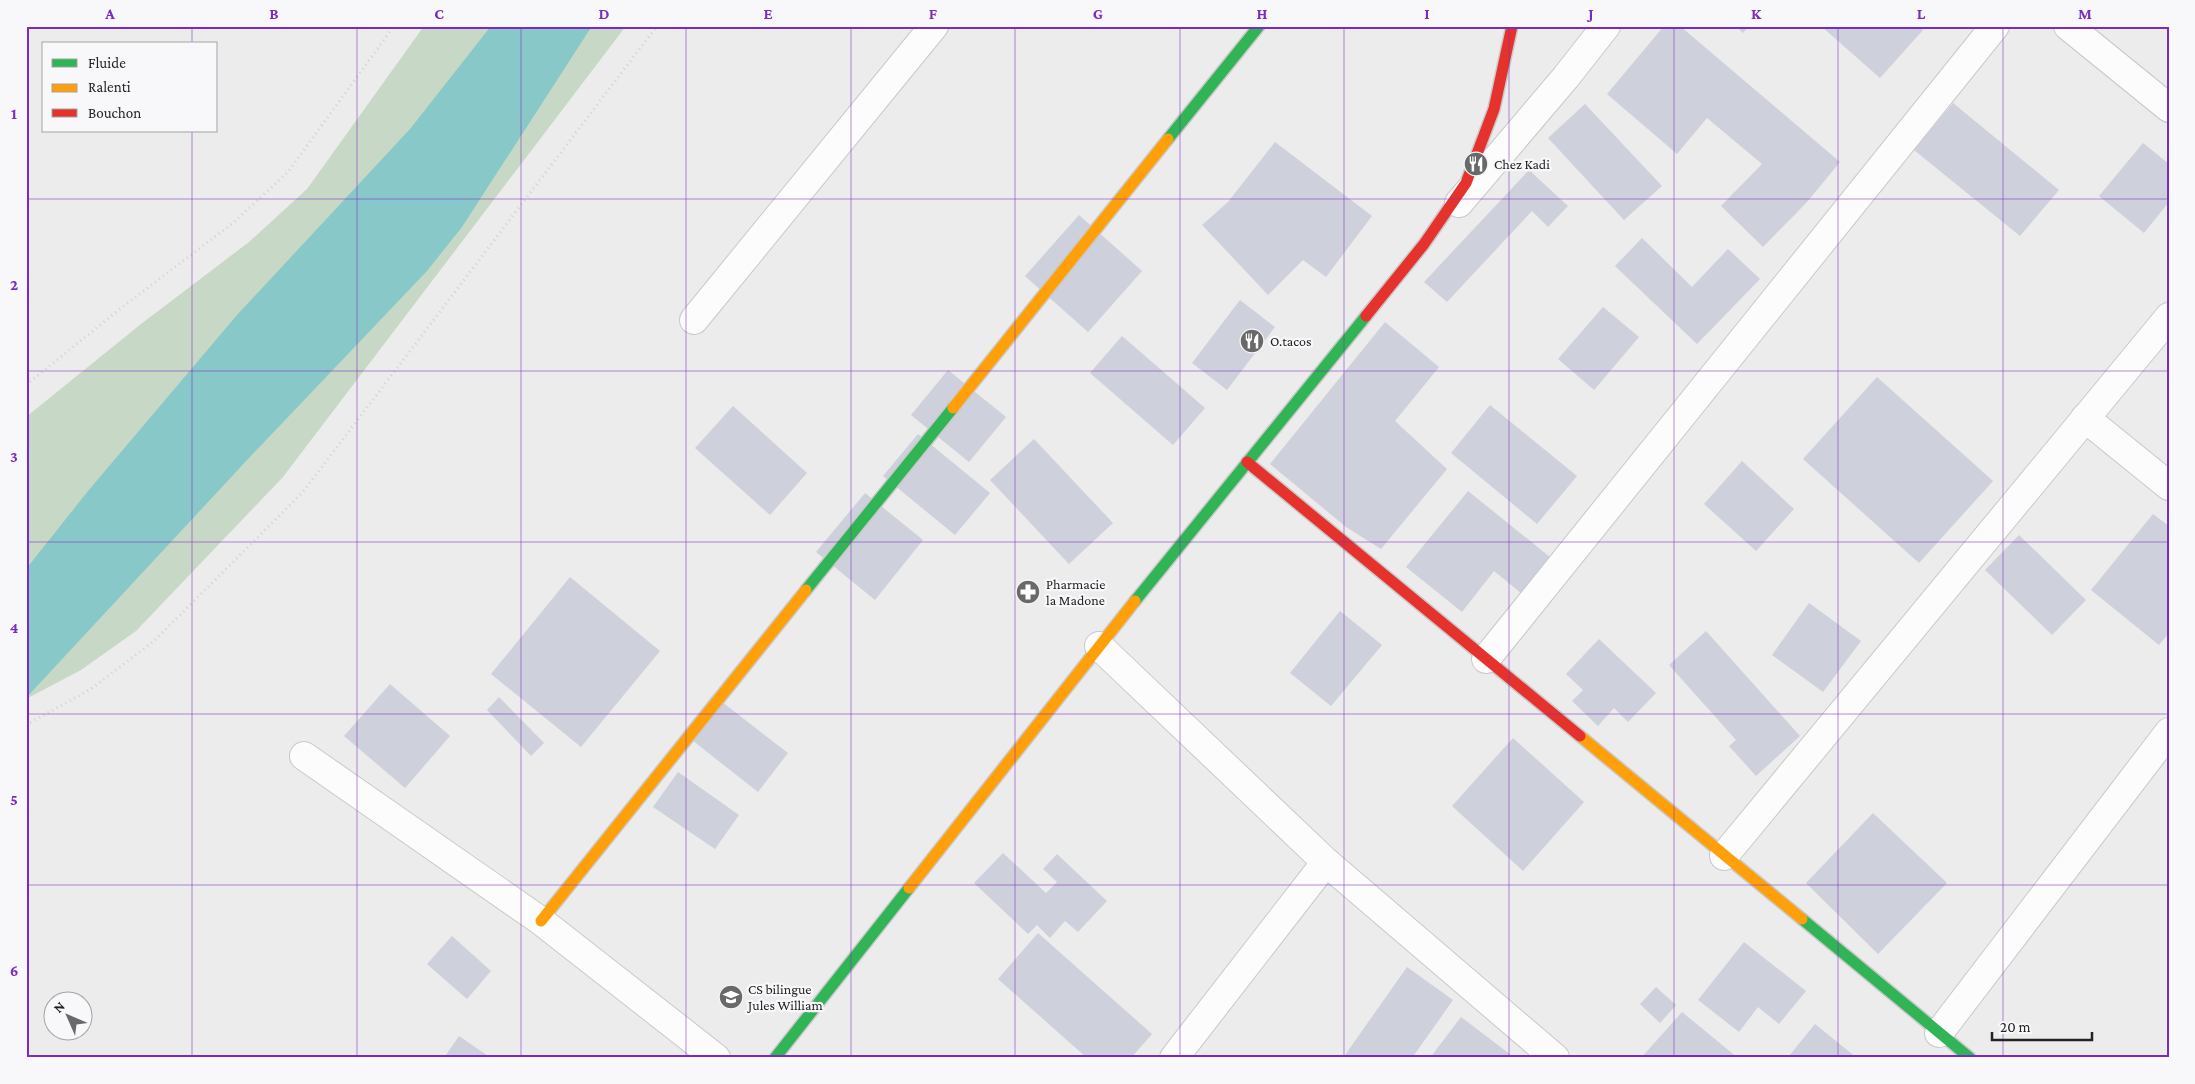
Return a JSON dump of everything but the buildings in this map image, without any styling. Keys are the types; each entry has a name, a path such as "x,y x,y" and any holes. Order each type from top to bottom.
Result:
{"street":[{"path":"694,320 934,26"},
{"path":"542,921 1259,26"},
{"path":"1424,244 1466,182 1494,109 1512,26"},
{"path":"775,1058 1099,646 1247,462 1424,244 1566,77 1606,26"},
{"path":"1486,659 1995,26"},
{"path":"2068,26 2169,108"},
{"path":"1724,856 2169,316"},
{"path":"2085,418 2169,486"},
{"path":"1247,462 1970,1058"},
{"path":"1099,646 1326,862 1554,1058"},
{"path":"1939,1033 2169,732"},
{"path":"304,756 542,921 716,1058"},
{"path":"1174,1058 1326,862"}],"path":[{"path":"26,385 233,223 288,172 394,26"},
{"path":"26,725 91,689 154,641 302,494 657,26"}],"green space":[{"path":"424,26 626,26 283,477 136,631 81,670 26,699 26,417 141,324 249,242 307,189"}],"water":[{"path":"491,26 592,26 462,227 427,271 248,459 26,698 26,569 88,491 237,315 410,129"}],"traffic: fast":[{"path":"1168,139 1259,26"},
{"path":"1135,601 1366,316"},
{"path":"806,590 953,408"},
{"path":"775,1058 909,888"},
{"path":"1802,919 1970,1058"}],"traffic: slow":[{"path":"953,408 1168,139"},
{"path":"541,921 806,590"},
{"path":"909,888 1135,601"},
{"path":"1580,736 1802,919"}],"traffic: jam":[{"path":"1366,316 1424,244 1466,183 1494,109 1512,26"},
{"path":"1247,462 1580,736"}],"place":[{"name":"Chez Kadi","path":"1476,164"},
{"name":"O.tacos","path":"1252,341"},
{"name":"Pharmacie la Madone","path":"1028,592"},
{"name":"CS bilingue Jules William","path":"731,997"}]}
